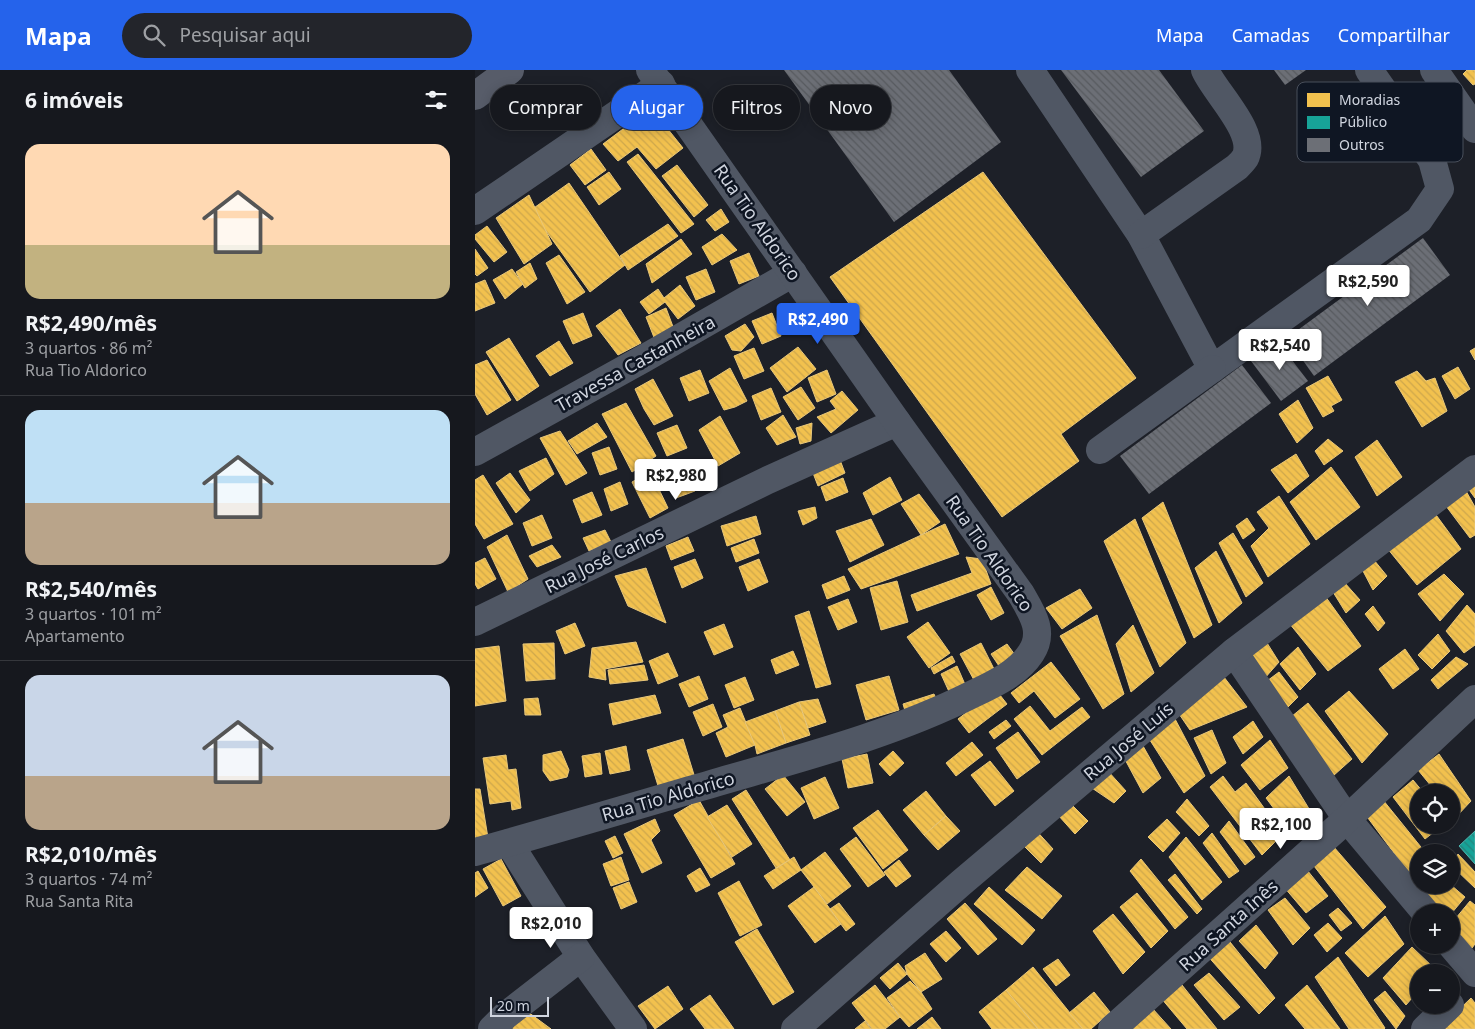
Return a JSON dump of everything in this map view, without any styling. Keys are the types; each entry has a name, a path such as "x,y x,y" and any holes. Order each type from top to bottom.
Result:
{"highway":[{"path":"475,96 510,70"}],"street":[{"path":"1030,70 1141,235 1211,369"},
{"path":"1141,235 1237,167 1246,157 1247,140 1243,128 1205,70"},
{"path":"1369,70 1377,82"},
{"path":"1434,70 1442,82"},
{"path":"475,211 656,77"},
{"name":"Rua Tio Aldorico","path":"475,852 860,740 947,707 1000,681 1030,655 1037,644 1038,633 1033,615 1021,594 897,422 656,77"},
{"path":"1463,112 1475,129"},
{"path":"1100,450 1419,220 1440,190 1433,162"},
{"name":"Travessa Castanheira","path":"475,452 643,360 793,273"},
{"name":"Rua José Carlos","path":"475,622 768,480 897,422"},
{"name":"Rua José Luís","path":"795,1029 961,883 1233,652 1475,469"},
{"path":"1233,652 1347,819 1418,904"},
{"name":"Rua Santa Inês","path":"1112,1029 1347,819 1475,699"},
{"path":"509,843 581,957 633,1029"},
{"path":"1458,954 1475,974"},
{"path":"492,1029 505,1016 581,957"},
{"path":"1460,996 1475,982"},
{"path":"1425,1029 1441,1014"}],"building: Moradias":[{"path":"1467,70 1475,70 1475,84 1473,85 1463,74"},
{"path":"622,130 669,130 683,148 656,169 637,147 618,161 603,144"},
{"path":"591,149 606,170 585,185 570,165"},
{"path":"638,154 694,224 681,233 627,162"},
{"path":"677,165 708,205 694,217 662,176"},
{"path":"609,172 621,189 599,205 587,187"},
{"path":"983,172 1136,378 1061,434 1079,461 1002,517 830,277"},
{"path":"569,183 625,265 590,292 531,210"},
{"path":"529,195 552,244 524,264 496,218"},
{"path":"721,209 729,222 715,231 706,220"},
{"path":"668,224 678,236 628,270 620,256"},
{"path":"487,226 507,252 494,262 475,239 475,235"},
{"path":"722,234 737,250 712,265 702,247"},
{"path":"681,239 692,254 652,283 646,264"},
{"path":"475,249 488,268 477,276 475,274"},
{"path":"749,253 759,276 739,284 730,261"},
{"path":"559,255 585,292 567,304 546,263"},
{"path":"530,263 537,279 525,288 516,272"},
{"path":"512,269 523,284 505,299 493,280"},
{"path":"706,269 715,292 696,300 686,277"},
{"path":"485,280 495,303 475,311 475,284"},
{"path":"680,285 695,306 678,319 665,302 649,314 640,302 658,289 664,298"},
{"path":"666,308 675,332 655,340 646,317"},
{"path":"620,309 641,343 618,355 596,326"},
{"path":"583,313 592,336 573,344 563,321"},
{"path":"772,313 781,336 762,344 752,321"},
{"path":"745,324 754,337 741,351 732,350 725,336"},
{"path":"509,338 539,386 517,401 486,352"},
{"path":"559,341 573,363 550,376 536,356"},
{"path":"798,347 816,369 787,392 770,368"},
{"path":"754,348 764,371 744,379 734,356"},
{"path":"1475,348 1475,360 1470,351"},
{"path":"487,360 511,400 487,415 475,394 475,365"},
{"path":"1458,367 1470,389 1455,399 1442,376"},
{"path":"730,368 747,401 724,410 709,381"},
{"path":"700,370 709,393 689,401 680,378"},
{"path":"827,370 836,394 817,402 808,378"},
{"path":"1417,371 1426,381 1435,378 1447,411 1422,427 1395,382"},
{"path":"1328,376 1342,400 1331,406 1334,411 1323,417 1306,388"},
{"path":"653,379 673,416 654,425 635,389"},
{"path":"801,387 815,408 798,420 783,397"},
{"path":"771,388 781,412 761,420 752,396"},
{"path":"842,391 858,410 831,433 817,417 836,409 830,401"},
{"path":"1298,400 1313,428 1297,443 1279,414"},
{"path":"626,403 656,456 632,472 602,414"},
{"path":"783,415 796,437 777,445 766,428"},
{"path":"720,416 740,453 718,466 699,430"},
{"path":"597,423 607,437 577,454 568,441"},
{"path":"812,423 811,441 800,444 796,428"},
{"path":"677,425 687,448 667,456 657,433"},
{"path":"560,431 587,473 566,485 540,438"},
{"path":"1328,439 1343,451 1324,465 1315,451"},
{"path":"1377,440 1402,477 1377,496 1355,457"},
{"path":"609,447 617,469 600,475 592,453"},
{"path":"1296,454 1309,476 1288,493 1271,470"},
{"path":"546,458 554,474 530,491 519,471"},
{"path":"840,460 845,473 818,486 813,473"},
{"path":"684,463 695,491 676,498 666,471"},
{"path":"660,466 665,477 656,483 668,508 650,518 632,482"},
{"path":"1331,467 1360,507 1316,540 1290,502"},
{"path":"510,473 530,500 516,513 496,483"},
{"path":"483,475 513,524 484,539 475,524 475,480"},
{"path":"890,477 902,500 873,515 863,493"},
{"path":"843,478 848,492 826,501 821,487"},
{"path":"620,482 628,504 611,511 604,489"},
{"path":"1475,483 1475,498 1467,487"},
{"path":"1466,491 1475,507 1475,535 1470,538 1446,506"},
{"path":"592,492 602,515 582,523 573,500"},
{"path":"919,494 940,522 921,535 901,504"},
{"path":"1279,496 1310,544 1268,577 1251,546 1269,528 1257,512"},
{"path":"1163,502 1212,625 1194,638 1142,518"},
{"path":"815,507 817,518 803,525 798,511"},
{"path":"1431,508 1461,549 1417,585 1383,543"},
{"path":"542,515 552,538 532,546 523,523"},
{"path":"756,516 761,534 727,546 721,526"},
{"path":"1247,518 1255,530 1243,539 1236,526"},
{"path":"871,519 884,545 850,562 836,531"},
{"path":"1135,519 1186,643 1160,667 1104,541"},
{"path":"945,524 959,554 861,589 848,569"},
{"path":"605,530 611,542 589,551 583,538"},
{"path":"1233,533 1263,583 1246,597 1219,543"},
{"path":"507,535 528,579 508,592 487,547"},
{"path":"688,537 694,551 671,560 666,546"},
{"path":"754,539 759,553 736,562 731,548"},
{"path":"552,545 561,557 537,567 529,556"},
{"path":"1216,551 1242,603 1219,623 1195,568"},
{"path":"966,557 982,559 991,584 917,611 911,595 972,573"},
{"path":"485,558 496,579 478,589 475,584 475,563"},
{"path":"695,559 703,578 682,588 674,567"},
{"path":"759,559 768,582 748,591 739,567"},
{"path":"1374,560 1387,576 1373,590 1363,571"},
{"path":"646,568 666,623 628,606 615,576"},
{"path":"1444,574 1464,594 1440,621 1418,594"},
{"path":"844,576 850,590 827,599 822,585"},
{"path":"897,581 908,622 881,630 870,588"},
{"path":"1344,582 1360,600 1346,613 1333,592"},
{"path":"991,587 1004,613 991,620 977,595"},
{"path":"1080,589 1092,608 1062,629 1046,608"},
{"path":"1320,589 1361,646 1328,671 1285,618"},
{"path":"848,599 857,622 838,630 828,607"},
{"path":"1467,605 1475,614 1475,645 1464,653 1446,631"},
{"path":"1373,606 1385,623 1378,631 1365,614"},
{"path":"809,611 831,684 816,688 795,616"},
{"path":"1097,615 1124,694 1103,709 1060,636"},
{"path":"928,622 950,653 929,668 907,637"},
{"path":"575,623 585,646 565,654 556,631"},
{"path":"724,624 733,647 714,655 704,632"},
{"path":"1133,625 1154,673 1131,692 1116,644"},
{"path":"1438,634 1450,651 1432,669 1418,655"},
{"path":"1262,635 1279,662 1264,679 1245,648"},
{"path":"636,642 643,662 605,669 606,680 589,677 592,648"},
{"path":"554,643 555,679 526,681 523,644"},
{"path":"981,643 995,671 975,682 960,654"},
{"path":"1007,644 1015,655 999,666 991,654"},
{"path":"499,646 506,701 475,706 475,649"},
{"path":"1298,647 1316,674 1300,690 1280,664"},
{"path":"1405,649 1419,669 1393,689 1379,669"},
{"path":"793,651 799,665 776,674 771,660"},
{"path":"668,653 678,676 658,684 649,661"},
{"path":"952,656 955,662 934,674 931,668"},
{"path":"1456,657 1468,664 1438,689 1431,680"},
{"path":"1051,662 1080,699 1055,718 1034,691 1019,703 1011,693"},
{"path":"644,665 648,680 610,684 608,670"},
{"path":"957,666 967,689 951,696 941,674"},
{"path":"1217,668 1247,707 1190,730 1175,708"},
{"path":"1279,672 1298,697 1286,709 1267,681"},
{"path":"699,676 708,699 689,707 679,684"},
{"path":"889,676 899,710 866,720 856,685"},
{"path":"745,677 754,700 734,708 725,685"},
{"path":"996,690 1007,704 969,733 958,719"},
{"path":"1349,691 1388,734 1362,763 1325,711"},
{"path":"934,694 938,703 906,714 903,704"},
{"path":"655,695 661,713 613,725 609,704"},
{"path":"538,698 541,715 525,715 524,699"},
{"path":"818,699 826,722 808,728 799,702"},
{"path":"799,702 810,735 786,743 775,711"},
{"path":"1308,703 1352,759 1333,776 1291,717"},
{"path":"713,704 722,727 703,736 693,712"},
{"path":"1030,706 1050,731 1082,707 1090,717 1042,755 1014,719"},
{"path":"740,708 755,745 726,757 716,733 728,727 723,715"},
{"path":"775,711 786,743 757,754 745,722"},
{"path":"1174,717 1205,776 1184,793 1146,734"},
{"path":"1006,720 1011,726 994,739 989,732"},
{"path":"1253,721 1263,737 1243,754 1233,737"},
{"path":"1212,730 1226,763 1211,774 1194,738"},
{"path":"1018,732 1040,762 1017,779 996,748"},
{"path":"1138,737 1161,778 1143,793 1121,752"},
{"path":"683,739 695,778 659,789 647,750"},
{"path":"1270,740 1288,768 1260,790 1241,765"},
{"path":"972,742 983,755 956,776 946,763"},
{"path":"626,746 630,770 610,774 605,751"},
{"path":"561,751 569,770 567,777 550,781 543,771 543,755"},
{"path":"893,751 904,763 890,776 879,764"},
{"path":"600,753 602,774 585,777 582,756"},
{"path":"867,754 873,783 848,788 842,759"},
{"path":"1439,754 1459,784 1429,784 1418,770"},
{"path":"506,755 508,770 516,769 521,808 512,810 511,801 490,804 483,758"},
{"path":"990,761 1014,791 995,806 971,775"},
{"path":"1107,770 1126,791 1114,803 1089,786"},
{"path":"783,775 805,802 787,816 765,789"},
{"path":"1223,776 1235,792 1246,783 1283,834 1262,855 1210,787"},
{"path":"1289,776 1311,812 1289,829 1266,798"},
{"path":"825,777 839,808 814,819 801,788"},
{"path":"1413,780 1416,784 1410,784 1410,819 1393,797"},
{"path":"1460,785 1471,801 1460,813"},
{"path":"475,789 480,789 488,838 475,840"},
{"path":"746,790 790,860 776,868 732,799"},
{"path":"926,791 946,816 924,835 903,810"},
{"path":"1379,795 1419,844 1410,844 1410,871 1408,872 1362,810"},
{"path":"1187,799 1209,826 1199,836 1176,812"},
{"path":"699,800 735,864 711,878 674,815"},
{"path":"1069,802 1088,821 1075,834 1058,815"},
{"path":"727,805 752,844 732,857 707,817"},
{"path":"878,810 908,850 883,869 853,828"},
{"path":"946,816 960,831 938,850 924,835"},
{"path":"655,819 660,831 651,840 662,863 642,873 624,834"},
{"path":"1167,819 1180,833 1163,852 1148,837"},
{"path":"1229,821 1255,857 1245,865 1220,832"},
{"path":"1032,826 1053,849 1041,863 1019,841"},
{"path":"1212,833 1239,871 1229,878 1203,843"},
{"path":"1421,834 1431,834 1425,839"},
{"path":"615,836 623,853 613,858 605,841"},
{"path":"856,837 885,875 868,887 840,849"},
{"path":"1186,837 1222,882 1202,900 1169,857"},
{"path":"1333,846 1386,907 1363,929 1314,866"},
{"path":"825,852 851,886 827,904 801,870"},
{"path":"1460,856 1475,872 1475,888 1460,874"},
{"path":"621,857 629,880 611,886 603,864"},
{"path":"794,857 801,870 773,889 764,876"},
{"path":"501,859 521,896 503,906 483,869"},
{"path":"1141,859 1188,917 1175,929 1130,871"},
{"path":"899,860 911,876 896,887 884,872"},
{"path":"1303,865 1328,896 1306,913 1284,887"},
{"path":"1027,867 1062,896 1042,919 1005,890"},
{"path":"700,868 710,885 696,892 687,876"},
{"path":"478,871 488,888 475,897 475,873"},
{"path":"1175,874 1202,909 1197,914 1168,880"},
{"path":"739,881 762,925 740,936 718,893"},
{"path":"629,882 637,902 621,909 613,888"},
{"path":"814,887 841,924 815,943 788,906"},
{"path":"989,887 1035,930 1022,945 974,904"},
{"path":"1137,893 1168,931 1151,948 1120,907"},
{"path":"1460,893 1465,897 1459,904 1429,904 1420,895"},
{"path":"1285,898 1310,928 1293,945 1268,910"},
{"path":"1470,901 1475,905 1475,944 1469,952 1460,942 1460,913"},
{"path":"839,903 855,924 846,931 830,909"},
{"path":"965,903 997,939 978,955 947,919"},
{"path":"1338,908 1352,923 1341,931 1329,915"},
{"path":"1113,914 1145,952 1123,974 1093,931"},
{"path":"1385,916 1404,944 1368,977 1345,953"},
{"path":"1328,923 1342,938 1327,952 1314,935"},
{"path":"1256,925 1278,953 1265,969 1239,941"},
{"path":"757,929 794,992 773,1005 735,942"},
{"path":"946,931 961,948 946,962 930,944"},
{"path":"1226,937 1275,998 1259,1014 1205,953"},
{"path":"1410,949 1410,954 1419,954 1430,964 1410,964 1410,1000 1406,1005 1383,978"},
{"path":"925,953 942,979 921,992 907,974 905,966"},
{"path":"1338,957 1384,1029 1349,1029 1315,977"},
{"path":"1058,959 1070,975 1056,986 1043,969"},
{"path":"898,963 907,974 890,989 880,978"},
{"path":"1033,967 1083,1029 1038,1029 1006,990"},
{"path":"1209,973 1240,1007 1224,1020 1194,985"},
{"path":"1178,980 1217,1029 1187,1029 1161,998"},
{"path":"910,981 921,992 932,1009 909,1027 887,998"},
{"path":"875,985 900,1017 885,1029 872,1029 852,1003"},
{"path":"1307,985 1340,1029 1305,1029 1285,1005"},
{"path":"668,986 683,1009 655,1029 638,1006"},
{"path":"1006,990 1038,1029 992,1029 979,1012"},
{"path":"1385,991 1405,1016 1396,1029 1374,1000"},
{"path":"1094,992 1110,1012 1091,1029 1083,1029 1069,1013"},
{"path":"710,995 734,1029 705,1029 690,1009"},
{"path":"1471,998 1475,1003 1475,1029 1439,1029 1454,1014 1460,1014 1460,1009"},
{"path":"1152,1008 1171,1029 1132,1029"},
{"path":"524,1009 551,1029 514,1029 511,1027"},
{"path":"932,1017 941,1029 917,1029"},
{"path":"865,1021 871,1029 855,1029"}],"building: Público":[{"path":"1475,831 1475,864 1460,847"}],"building: Outros":[{"path":"784,70 949,70 1001,142 894,222 827,130 891,130 891,85 810,85 810,106 800,92 800,85 795,85"},
{"path":"1061,70 1159,70 1204,131 1141,177"},
{"path":"1274,70 1306,70 1285,85"},
{"path":"1423,238 1450,275 1314,376 1287,338"},
{"path":"1278,342 1308,381 1281,401 1251,361"},
{"path":"1242,365 1271,403 1149,494 1120,456"}]}
